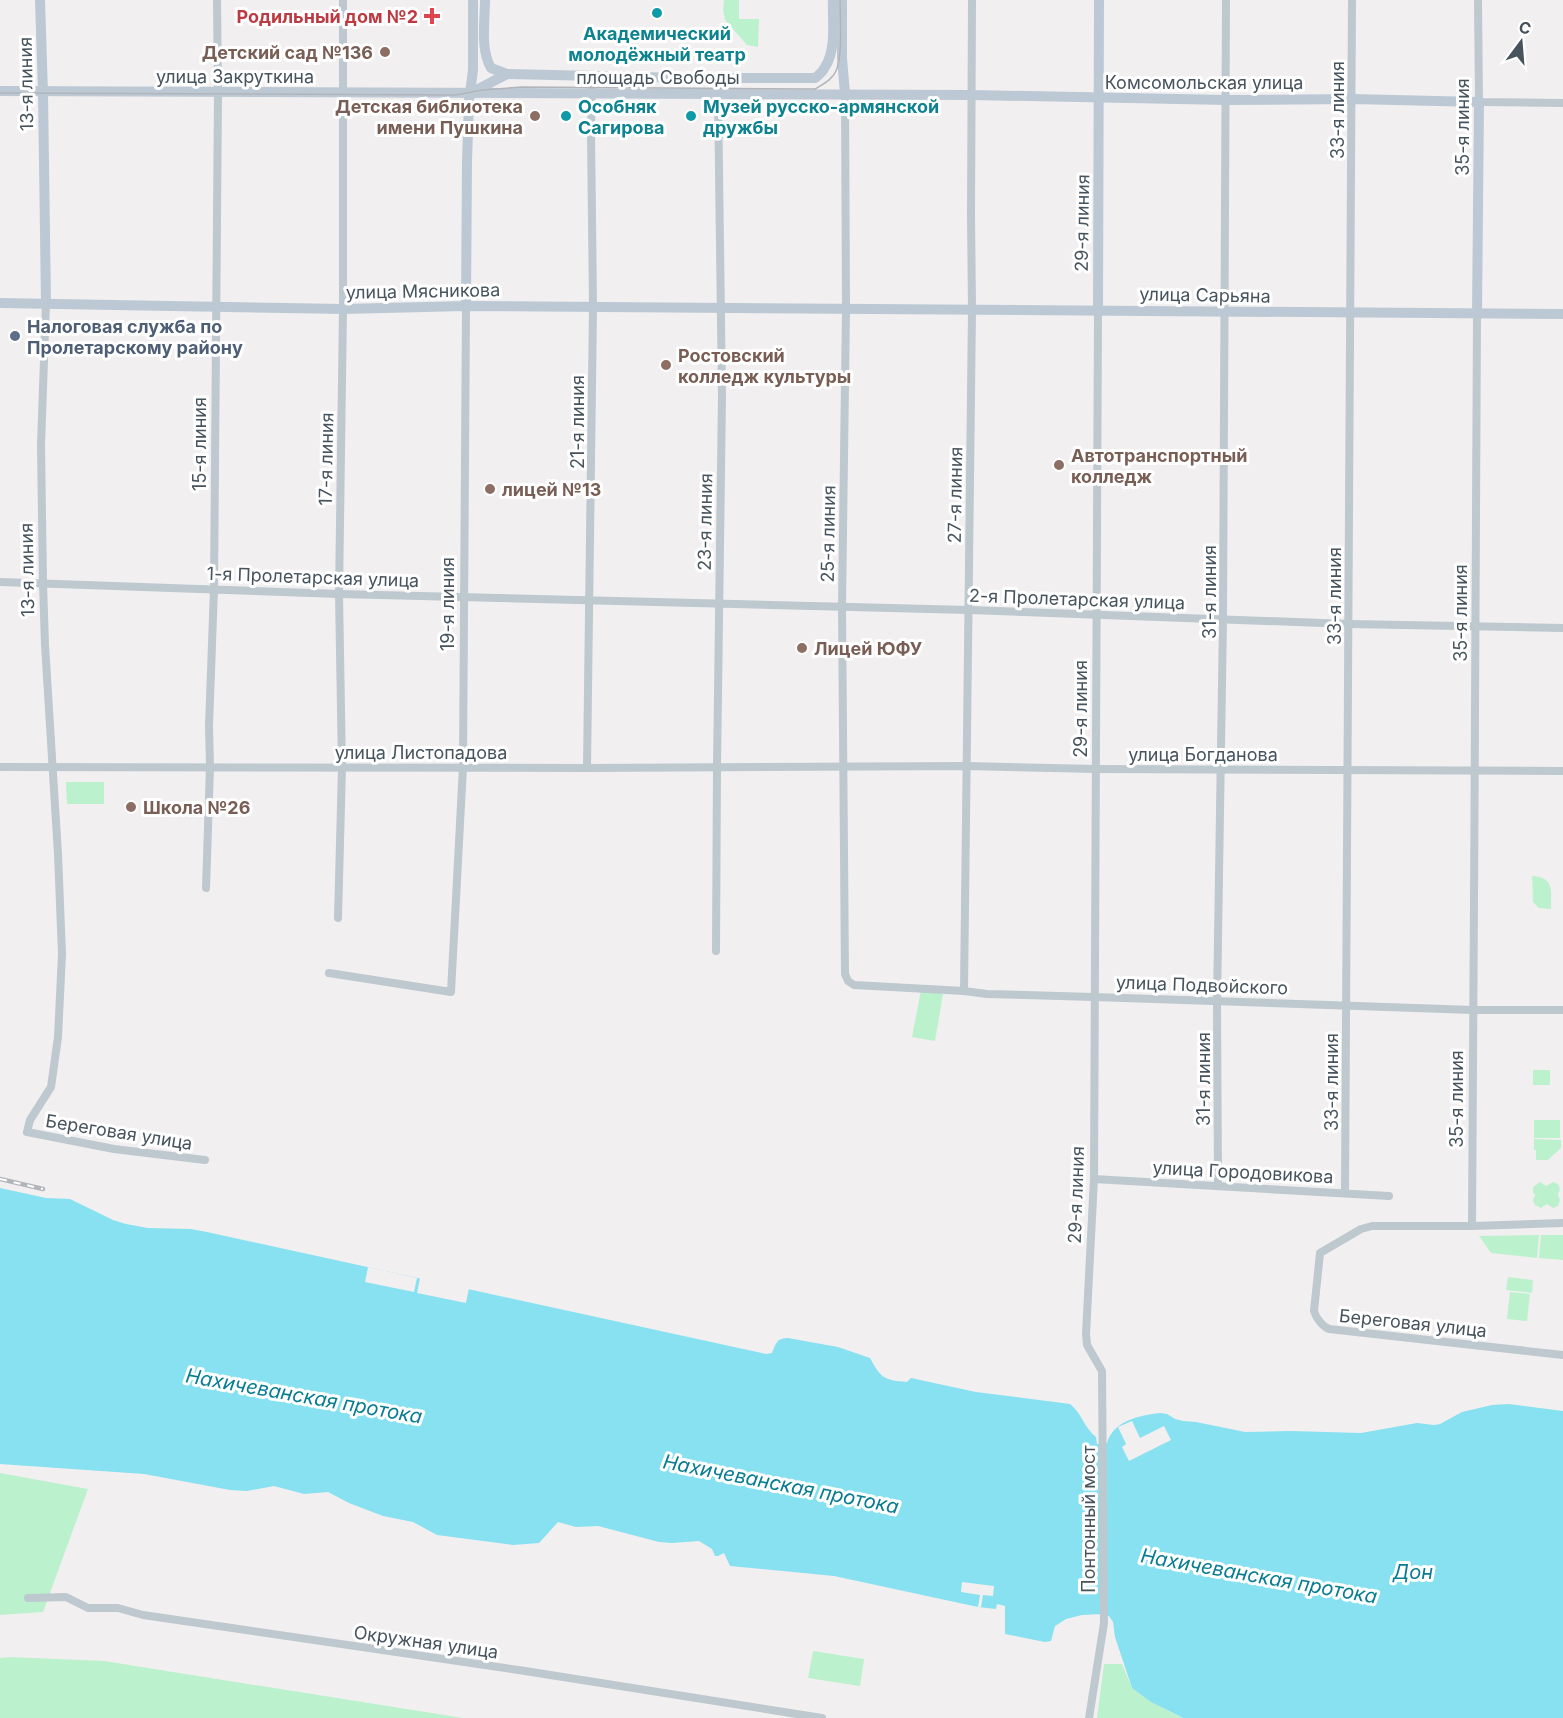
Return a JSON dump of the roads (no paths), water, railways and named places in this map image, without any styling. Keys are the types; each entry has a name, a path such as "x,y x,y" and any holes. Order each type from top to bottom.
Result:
{"main road":[{"name":"13-я линия","path":"40,0 46,303"},
{"name":"19-я линия","path":"466,306 466,161 473,70 473,0"},
{"name":"площадь Свободы","path":"485,0 484,53 490,68 507,74 816,78"},
{"path":"832,0 832,42 829,59 816,78 826,88 845,94 842,58 842,0"},
{"name":"29-я линия","path":"1098,311 1099,0"},
{"path":"470,93 507,74"},
{"name":"улица Закруткина","path":"0,91 470,93"},
{"name":"площадь Свободы","path":"470,93 845,94"},
{"name":"Комсомольская улица","path":"845,94 1479,102"},
{"name":"35-я линия","path":"1477,314 1479,102"},
{"name":"улица Мясникова","path":"0,303 343,309 466,306 846,309"},
{"name":"улица Сарьяна","path":"846,309 1563,314"}],"street":[{"name":"15-я линия","path":"206,888 214,589 217,0"},
{"name":"17-я линия","path":"338,918 342,767 339,594 343,309 343,0"},
{"name":"27-я линия","path":"964,991 972,309 972,0"},
{"name":"31-я линия","path":"1218,1185 1217,1002 1226,312 1226,0"},
{"name":"33-я линия","path":"1345,1193 1352,0"},
{"name":"35-я линия","path":"1479,0 1479,102"},
{"name":"21-я линия","path":"587,768 592,75"},
{"name":"23-я линия","path":"716,951 722,308 718,94"},
{"name":"25-я линия","path":"845,94 846,309 842,607 845,974"},
{"name":"Комсомольская улица","path":"1479,102 1563,103"},
{"name":"13-я линия","path":"27,1132 30,1120 51,1086 58,1037 62,954 43,584 41,446 46,303"},
{"name":"19-я линия","path":"329,973 451,992 463,767 466,306"},
{"name":"29-я линия","path":"1098,311 1094,1179 1087,1345 1102,1371 1102,1414"},
{"name":"35-я линия","path":"1472,1226 1477,314"},
{"name":"1-я Пролетарская улица","path":"0,582 339,594 842,607"},
{"name":"2-я Пролетарская улица","path":"842,607 1349,624 1563,628"},
{"name":"улица Листопадова","path":"0,766 587,768 842,766"},
{"name":"улица Богданова","path":"842,766 1563,771"},
{"name":"улица Подвойского","path":"845,974 848,981 854,985 987,994 1473,1010 1563,1010"},
{"name":"Береговая улица","path":"27,1132 114,1149 205,1160"},
{"name":"улица Городовикова","path":"1094,1179 1389,1196"},
{"path":"1472,1226 1563,1223"},
{"name":"Береговая улица","path":"1472,1226 1372,1226 1361,1229 1320,1253 1314,1311 1317,1317 1326,1328 1563,1354"},
{"name":"Понтонный мост","path":"1089,1718 1104,1623 1102,1414"},
{"name":"Окружная улица","path":"28,1598 66,1596 88,1608 118,1608 142,1615 525,1671 822,1718"}],"water":[{"name":"Дон","path":"0,1188 46,1198 70,1199 126,1224 148,1228 191,1229 207,1232 766,1354 772,1353 777,1342 784,1338 838,1347 870,1358 880,1374 888,1379 907,1382 911,1378 976,1392 1070,1404 1096,1437 1097,1444 1105,1445 1115,1429 1128,1420 1160,1413 1183,1421 1245,1432 1361,1433 1417,1423 1440,1424 1462,1412 1492,1405 1509,1404 1563,1411 1563,1718 1183,1718 1151,1702 1132,1688 1115,1637 1113,1622 1109,1616 1102,1614 1066,1619 1055,1626 1051,1641 1045,1642 1005,1634 1005,1606 997,1604 996,1609 978,1607 834,1576 730,1566 724,1553 715,1556 712,1549 699,1541 659,1542 598,1526 576,1527 558,1522 539,1543 513,1545 437,1535 413,1522 383,1516 328,1492 304,1494 274,1486 247,1491 230,1490 144,1474 0,1464"}],"tram line":[{"path":"0,93 456,95 482,90 522,87 815,89 832,77 838,64 840,0"}],"railway":[{"path":"0,1179 43,1189"}],"place":[{"name":"Академический молодёжный театр","path":"657,13"},
{"name":"Родильный дом №2","path":"432,16"},
{"name":"Детский сад №136","path":"385,52"},
{"name":"Детская библиотека имени Пушкина","path":"535,116"},
{"name":"Особняк Сагирова","path":"566,116"},
{"name":"Музей русско-армянской дружбы","path":"691,116"},
{"name":"Налоговая служба по Пролетарскому району","path":"15,336"},
{"name":"Ростовский колледж культуры","path":"666,365"},
{"name":"Автотранспортный колледж","path":"1059,465"},
{"name":"лицей №13","path":"490,489"},
{"name":"Лицей ЮФУ","path":"802,648"},
{"name":"Школа №26","path":"131,807"}],"water label":[{"name":"Нахичеванская протока","path":"304,1396"},
{"name":"Нахичеванская протока","path":"781,1484"},
{"name":"Нахичеванская протока","path":"1259,1576"}]}
